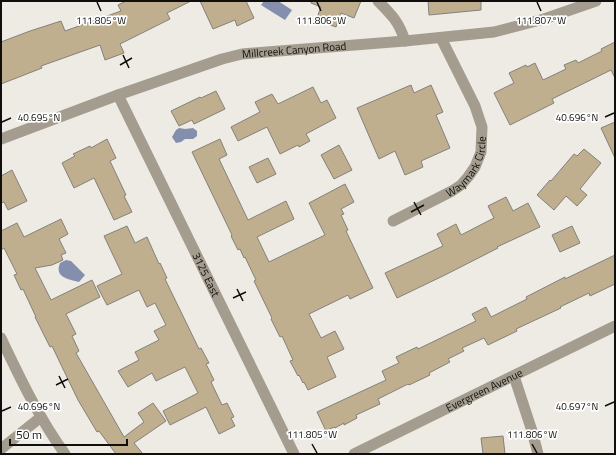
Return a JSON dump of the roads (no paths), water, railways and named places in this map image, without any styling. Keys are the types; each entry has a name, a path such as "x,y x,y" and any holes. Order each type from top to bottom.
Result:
{"street":[{"path":"378,1 391,14 401,28 405,41"},
{"name":"Millcreek Canyon Road","path":"1,139 118,95 222,59 242,54 441,38 494,32 544,19 596,1"},
{"name":"Waymark Circle","path":"393,221 461,185 475,167 481,152 482,128 475,106 441,38"},
{"name":"3125 East","path":"118,95 294,454"},
{"name":"Evergreen Avenue","path":"354,454 615,326"},
{"path":"1,338 30,398 65,454"},
{"path":"514,376 532,430 538,454"},
{"path":"1,449 41,417"}],"water":[{"path":"264,1 278,1 292,10 285,20 261,5"},
{"path":"179,128 193,128 197,131 197,136 193,139 185,139 176,143 172,137"},
{"path":"66,260 71,261 85,275 79,282 67,279 59,272 60,263"}]}
